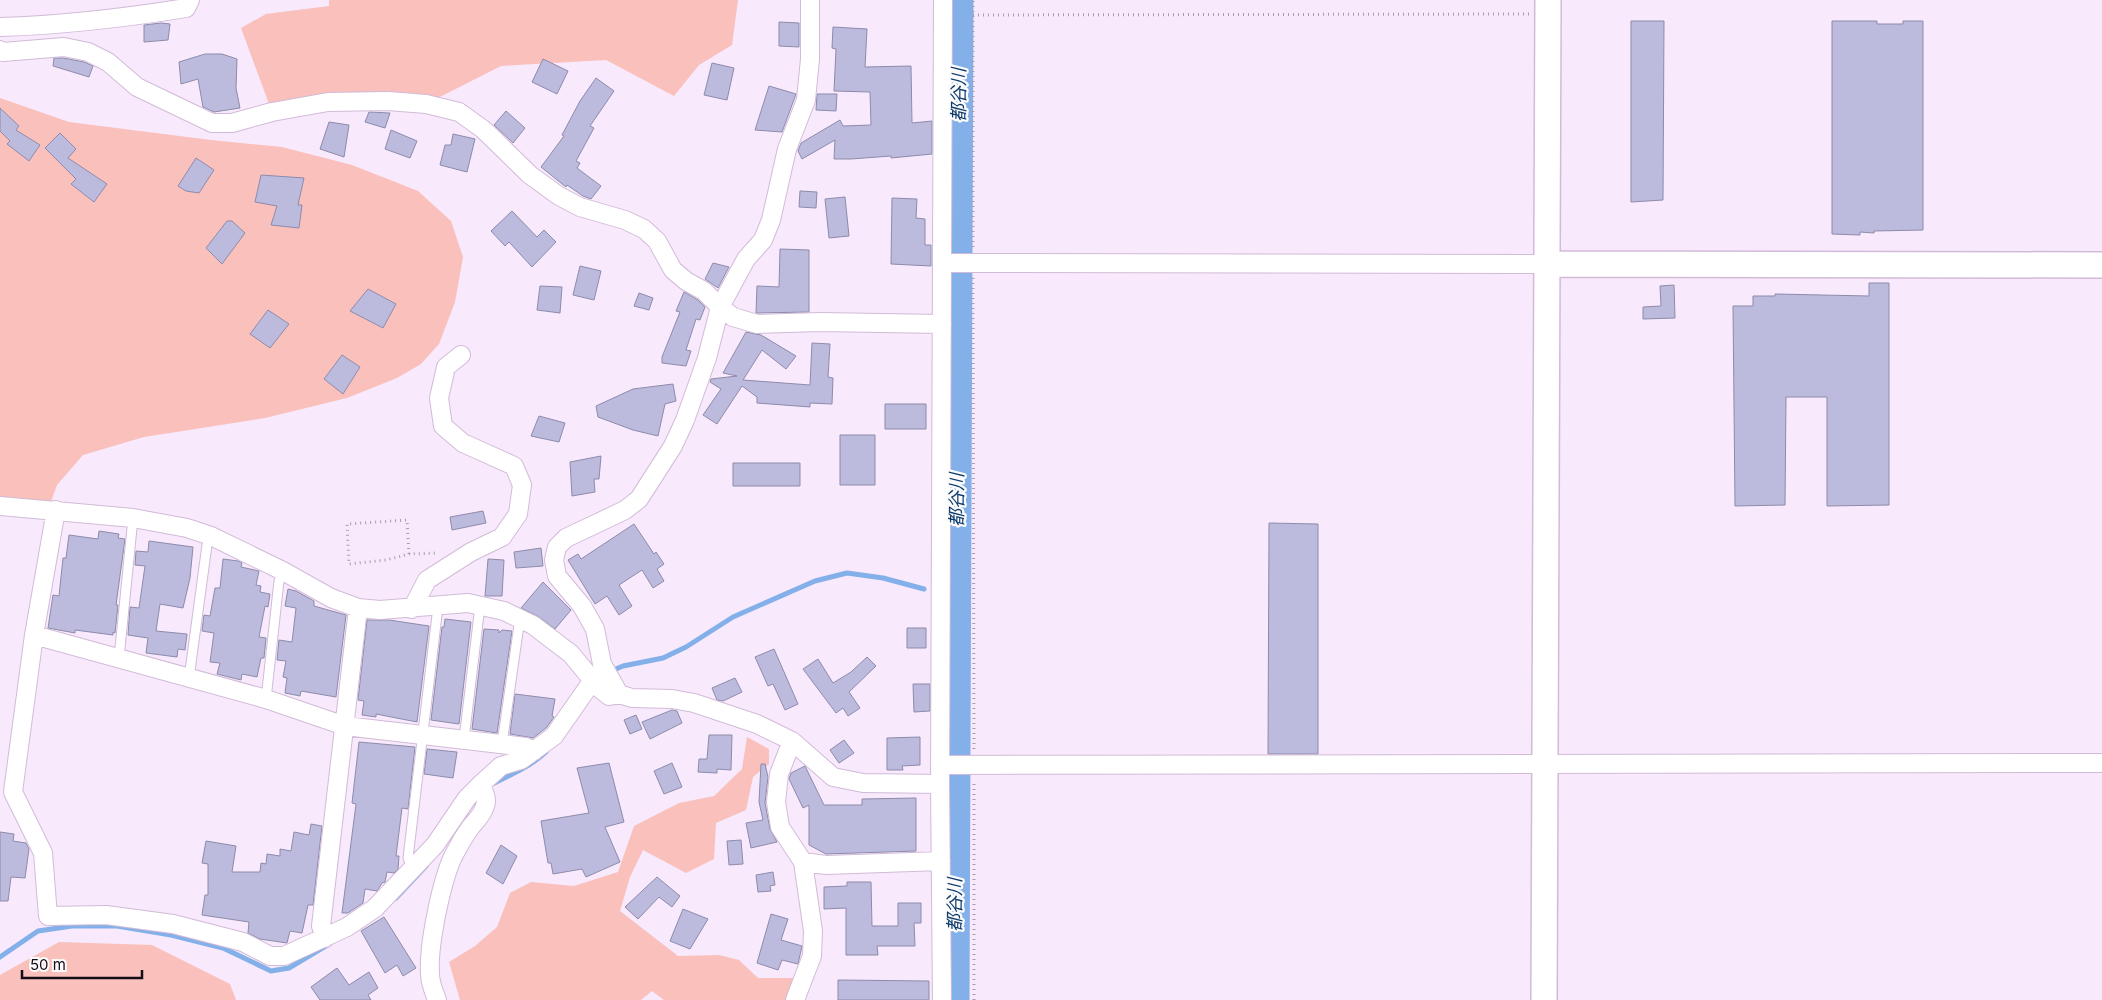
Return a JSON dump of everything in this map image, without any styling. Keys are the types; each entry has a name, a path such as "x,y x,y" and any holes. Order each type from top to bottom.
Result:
{"street":[{"path":"0,27 56,25 128,17 186,8 190,0"},
{"path":"618,694 602,664 595,629 582,606 557,576 554,560 557,547 566,538 625,510 639,498 649,485 686,420 707,358 720,307 746,259 763,240 772,220 787,149 806,100 810,59 810,0"},
{"path":"942,1000 940,784 950,765 942,324 952,263 943,0"},
{"path":"1544,1000 1548,7"},
{"path":"0,50 3,52 64,47 88,52 108,62 137,87 212,123 232,123 272,112 328,102 407,102 426,104 459,112 484,130 530,175 559,196 580,207 625,220 644,229 657,241 673,270 686,281 704,291 733,317 758,324 820,322 942,324"},
{"path":"952,263 2102,265"},
{"path":"412,609 427,580 471,552 502,537 518,514 522,485 514,466 464,443 443,426 439,398 446,367 461,355"},
{"path":"0,506 133,518 187,528 211,536 283,571 331,598 358,608 380,610 412,609 468,603 504,611 533,624 571,654 599,688 609,696 618,694 632,698 672,699 694,703 756,724 792,740 832,777 863,783 940,784"},
{"path":"56,510 34,635 13,792 43,853 48,916 106,916 173,924 243,942 270,956 284,956 348,927 375,908 435,845 466,798 482,790 501,766 521,760 554,736 593,680"},
{"path":"324,938 321,926 358,608"},
{"path":"34,635 266,699 345,726 526,747 534,751"},
{"path":"792,740 779,774 776,802 780,827 803,862 813,931 812,956 795,1000"},
{"path":"950,765 2102,763"},
{"path":"437,1000 430,977 429,961 432,937 446,873 460,844 470,828 482,815 482,790"},
{"path":"803,862 826,865 941,861"}],"lane":[{"path":"119,658 133,518"},
{"path":"189,678 207,545 211,536"},
{"path":"266,699 279,581 283,571"},
{"path":"413,868 408,858 437,615 436,606"},
{"path":"464,740 480,606"},
{"path":"502,744 520,618"}],"path":[{"path":"973,15 1548,7"},
{"path":"409,554 407,520 347,524 349,564 386,560 409,554 471,552"}],"shaded area":[{"path":"329,0 738,0 732,45 699,65 674,96 606,60 501,66 426,104 272,112 241,28 266,14 329,6"},
{"path":"0,98 69,122 282,147 352,165 418,191 451,221 463,257 455,302 439,344 421,364 397,378 347,398 265,418 144,437 83,455 57,485 49,507 0,497"},
{"path":"747,737 769,749 769,764 753,777 746,810 716,823 714,859 686,873 643,850 630,877 620,911 678,956 719,955 739,960 758,978 804,978 795,1000 664,1000 652,991 641,1000 460,1000 449,962 475,946 497,927 510,893 531,882 574,886 618,872 634,826 679,803 714,796 742,769"},
{"path":"59,942 152,945 230,984 236,1000 0,1000 0,975"}],"building":[{"path":"1631,21 1664,21 1663,200 1631,202"},
{"path":"1832,21 1877,21 1877,24 1903,24 1903,21 1923,21 1923,230 1860,232 1860,235 1832,234"},
{"path":"779,22 799,23 799,47 779,46"},
{"path":"170,24 168,40 144,42 144,25"},
{"path":"833,27 867,29 865,67 911,66 912,123 932,121 932,154 891,158 891,156 834,159 835,140 802,159 798,151 801,143 840,120 843,126 871,125 870,92 834,91 836,49 832,48"},
{"path":"205,54 222,54 237,59 236,88 240,108 214,112 203,107 198,79 181,84 179,62"},
{"path":"54,58 84,62 93,66 89,77 53,66"},
{"path":"543,59 568,71 557,94 532,82"},
{"path":"712,63 734,68 727,100 704,95"},
{"path":"596,78 614,91 590,126 594,128 576,161 580,163 577,168 601,186 591,199 567,185 566,187 541,167 564,136 562,135 580,101"},
{"path":"769,86 796,94 782,132 755,130"},
{"path":"817,94 837,94 836,111 816,110"},
{"path":"0,108 19,126 16,130 40,145 29,161 7,144 10,141 0,131"},
{"path":"506,111 525,128 513,143 494,125"},
{"path":"369,112 390,113 385,128 365,122"},
{"path":"329,122 349,125 344,157 320,149"},
{"path":"391,130 417,141 410,158 385,149"},
{"path":"60,133 76,149 68,158 107,184 94,202 71,184 76,179 45,148"},
{"path":"453,134 475,139 467,172 440,165 445,145 451,145"},
{"path":"196,158 214,170 199,193 186,191 178,186"},
{"path":"261,175 304,178 298,205 302,205 299,228 271,225 277,206 255,202"},
{"path":"800,191 817,192 816,208 799,207"},
{"path":"845,197 849,236 829,238 825,199"},
{"path":"892,198 917,199 916,218 925,219 925,245 931,245 931,266 891,264"},
{"path":"512,211 537,237 544,230 556,242 532,267 509,242 505,246 491,231"},
{"path":"227,221 232,221 245,233 222,264 206,248"},
{"path":"780,249 809,250 809,312 756,313 757,286 779,287"},
{"path":"713,263 729,267 718,288 705,279"},
{"path":"580,266 601,271 594,300 573,295"},
{"path":"1869,283 1889,283 1889,505 1827,506 1827,397 1786,397 1785,505 1735,506 1733,306 1753,306 1753,296 1775,296 1775,294 1869,296"},
{"path":"1674,285 1675,318 1643,319 1643,307 1661,306 1660,286"},
{"path":"540,286 562,287 560,313 537,310"},
{"path":"368,289 396,304 383,328 350,311"},
{"path":"684,292 698,300 705,307 700,320 696,319 686,350 691,351 686,366 662,363 662,357 680,312 676,311"},
{"path":"639,293 653,298 649,310 634,306"},
{"path":"268,310 289,324 270,348 250,334"},
{"path":"746,332 761,335 796,356 786,369 762,350 743,380 810,385 812,343 830,344 828,377 833,378 832,404 810,403 810,407 757,403 757,397 742,386 717,424 703,415 721,389 710,382 711,379 737,376 723,373"},
{"path":"342,355 360,367 343,394 324,379"},
{"path":"673,384 676,401 665,404 658,436 633,430 598,417 596,406 633,389"},
{"path":"885,404 926,404 926,429 885,429"},
{"path":"539,416 565,423 559,442 531,436"},
{"path":"840,435 875,435 875,485 840,485"},
{"path":"601,456 599,479 594,479 595,492 572,496 570,462"},
{"path":"733,463 800,463 800,486 733,486"},
{"path":"483,511 486,523 452,530 450,517"},
{"path":"1269,523 1318,524 1318,754 1268,754"},
{"path":"634,524 654,554 656,552 664,564 657,569 664,581 653,588 642,570 619,585 632,606 619,615 607,596 595,604 568,560 578,554 581,559"},
{"path":"99,531 119,534 118,538 125,539 116,605 118,605 115,633 113,632 113,635 75,630 75,633 48,628 53,595 59,596 63,558 66,558 69,535 98,539"},
{"path":"149,541 193,547 190,578 183,608 160,604 156,631 187,634 185,650 178,649 177,657 146,653 148,638 128,635 130,607 139,608 145,566 135,565 136,551 148,552"},
{"path":"541,548 543,566 516,568 514,552"},
{"path":"223,559 238,561 242,563 241,567 259,571 256,585 261,586 260,592 270,594 268,607 265,606 259,637 266,638 264,658 261,658 257,677 242,674 241,680 217,674 220,663 210,662 214,633 202,631 204,615 210,616 215,588 220,588"},
{"path":"488,559 504,560 502,596 485,596"},
{"path":"543,582 571,610 555,629 539,617 521,608"},
{"path":"288,589 296,591 314,601 314,606 346,615 336,697 301,691 300,696 285,693 287,678 283,677 286,661 277,660 279,640 292,642 296,608 285,606"},
{"path":"445,619 471,622 459,724 431,720 442,627 444,627"},
{"path":"367,620 389,620 429,626 417,722 376,714 376,717 362,715 364,701 358,700"},
{"path":"907,628 926,628 926,648 907,648"},
{"path":"484,629 499,630 499,633 502,630 512,631 497,733 472,729"},
{"path":"774,649 798,704 785,710 773,684 768,686 755,657"},
{"path":"867,657 876,666 849,692 860,708 848,716 843,708 836,713 803,669 818,659 833,683 851,672"},
{"path":"735,678 742,692 723,701 717,700 712,688"},
{"path":"913,684 930,684 930,711 914,712"},
{"path":"515,694 555,699 552,716 554,717 546,728 533,738 510,734"},
{"path":"672,710 677,711 682,723 650,739 642,722"},
{"path":"636,715 642,729 630,734 624,720"},
{"path":"709,735 732,735 731,770 717,769 717,773 698,772 699,759 707,759"},
{"path":"920,737 920,765 902,766 903,770 887,770 887,738"},
{"path":"844,740 854,753 839,763 830,750"},
{"path":"359,742 415,747 408,809 402,808 396,856 399,856 398,869 394,873 387,872 385,882 382,883 377,891 365,889 363,903 348,913 342,913 356,804 352,803"},
{"path":"427,749 457,752 453,778 424,774"},
{"path":"609,763 624,822 605,827 620,862 586,877 582,869 553,874 551,863 548,863 541,821 589,813 577,768"},
{"path":"672,763 682,787 664,794 654,771"},
{"path":"761,764 765,764 768,777 765,803 770,829 777,842 751,848 746,823 763,820 759,802"},
{"path":"805,766 824,805 862,805 862,799 916,798 916,851 826,854 809,845 809,805 803,808 789,779 791,773"},
{"path":"311,824 322,826 313,905 308,905 302,933 290,931 287,943 260,939 248,933 249,922 202,915 205,895 208,895 208,864 202,863 206,841 236,846 232,872 260,872 261,863 266,864 267,854 280,856 280,849 291,851 294,832 309,835"},
{"path":"0,832 14,834 13,841 26,843 29,849 25,878 11,877 8,901 0,901"},
{"path":"741,840 743,864 729,865 727,841"},
{"path":"501,845 517,856 503,884 486,873"},
{"path":"773,872 775,885 770,886 771,891 758,892 756,875"},
{"path":"657,877 680,896 672,907 659,897 638,919 625,907"},
{"path":"847,882 871,882 872,926 898,926 898,903 921,903 921,923 914,923 915,946 877,946 878,955 846,955 846,908 824,909 824,887 847,886"},
{"path":"683,909 708,919 690,949 670,941"},
{"path":"771,914 788,919 781,940 802,946 798,964 782,960 778,970 757,963"},
{"path":"384,917 416,968 403,976 397,965 385,973 361,931"},
{"path":"337,968 349,985 369,972 378,988 368,995 371,1000 320,1000 311,987"},
{"path":"838,980 929,981 929,1000 838,1000"}],"waterway":[{"name":"都谷川","path":"955,1000 959,0"},
{"path":"609,672 623,666 663,658 686,647 733,617 815,581 847,573 883,578 924,589"},
{"path":"492,784 527,766 546,752"},
{"path":"396,898 426,866"},
{"path":"0,957 38,931 72,926 117,926 171,935 223,948 271,971 289,968 329,944"}]}
